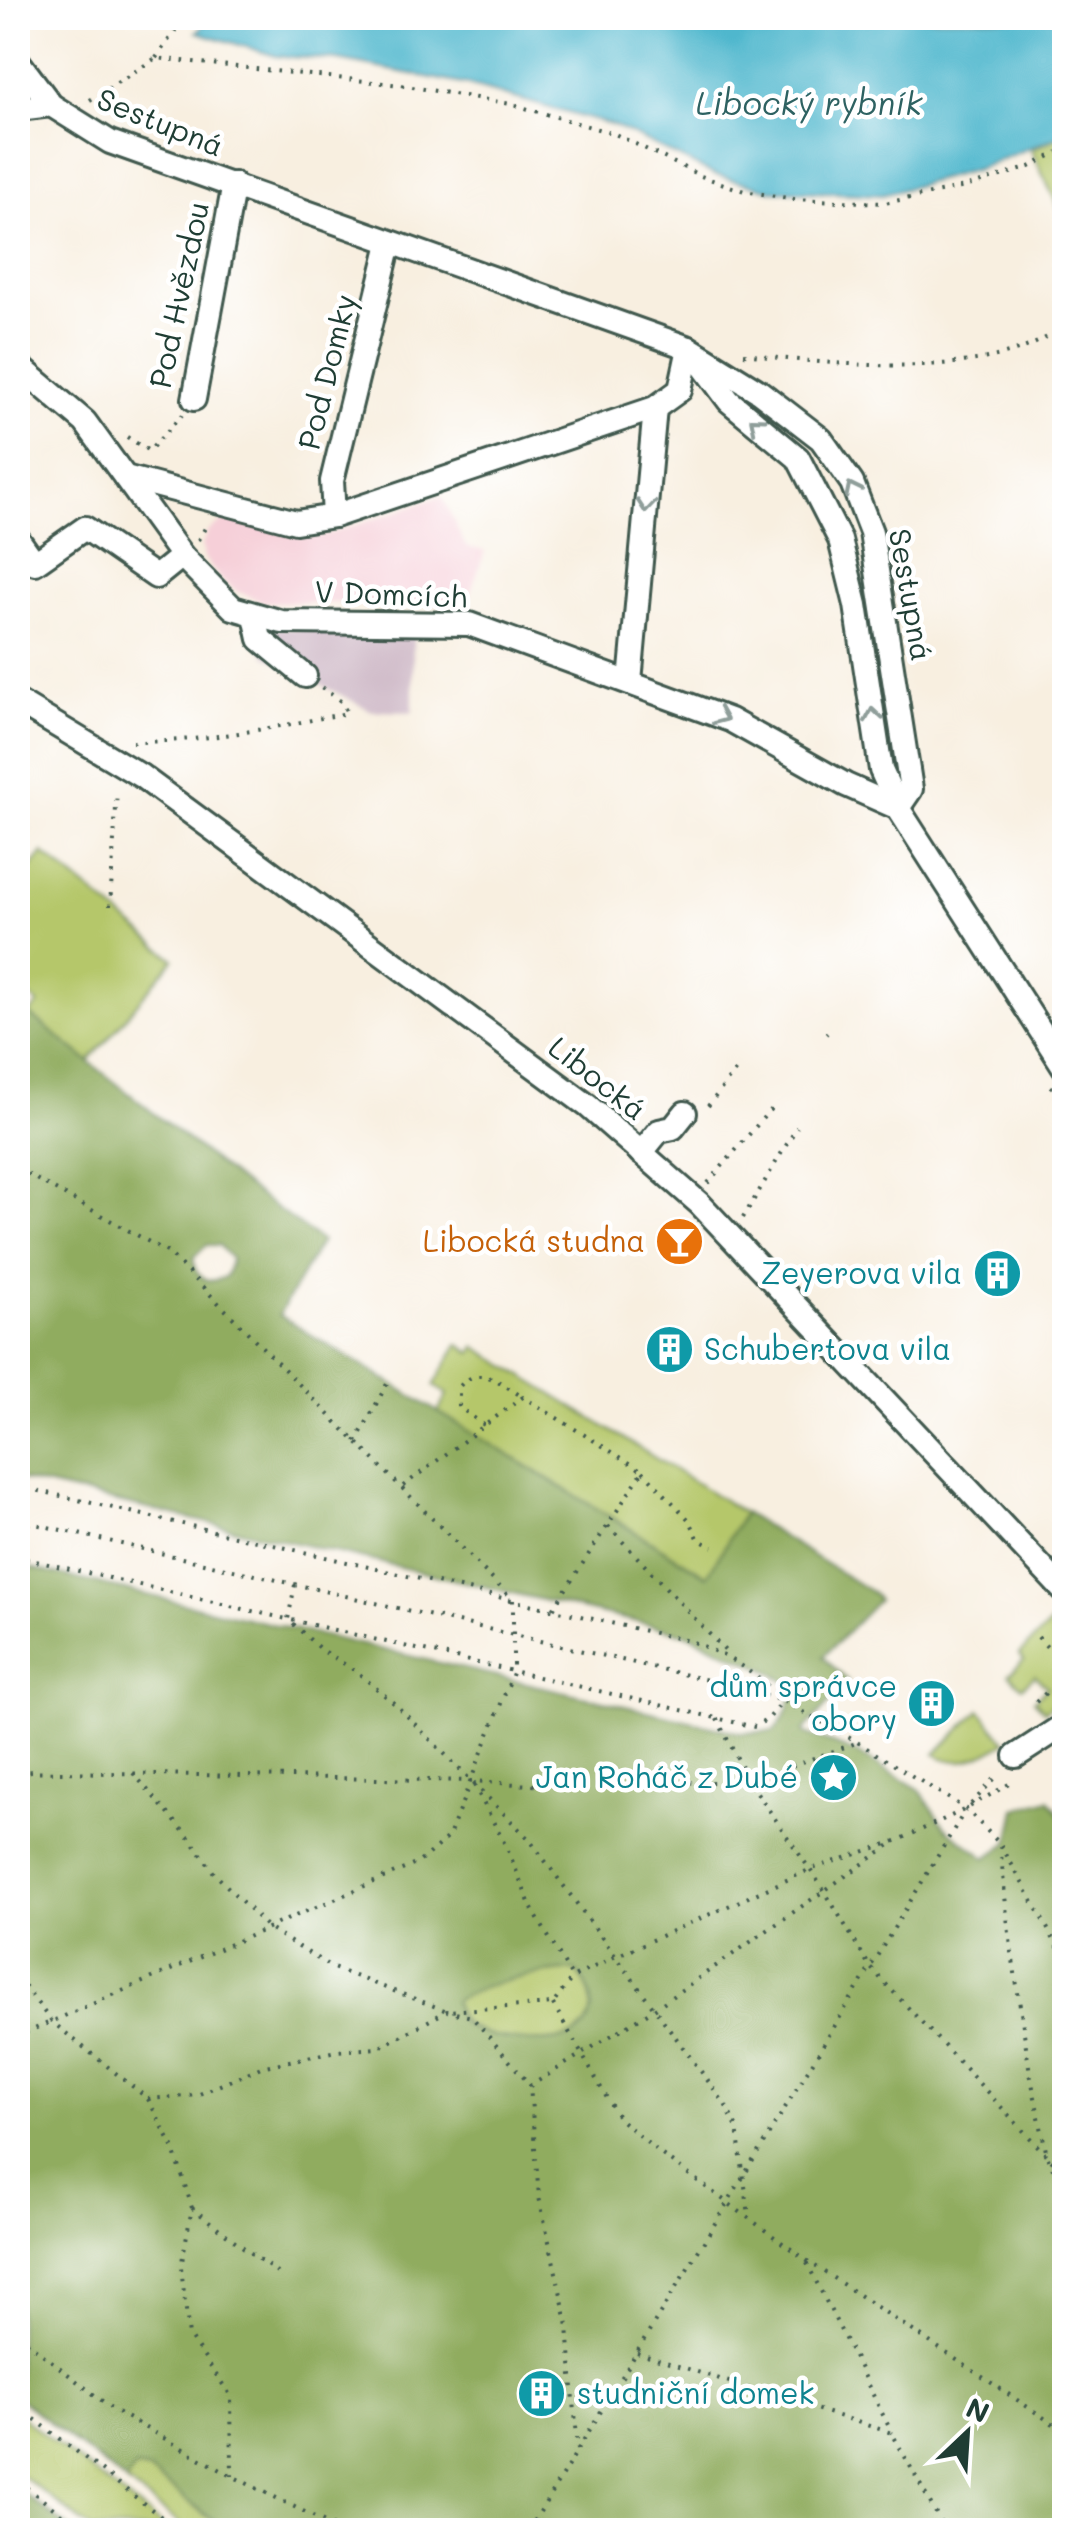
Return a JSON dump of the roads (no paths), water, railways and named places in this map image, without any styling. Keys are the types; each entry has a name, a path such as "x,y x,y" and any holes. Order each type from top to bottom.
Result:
{"street":[{"path":"18,61 51,105 18,109"},
{"name":"Sestupná","path":"51,105 110,142 689,348 760,392 821,439 852,483 871,532 911,789 898,808"},
{"name":"Pod Hvězdou","path":"194,399 234,184"},
{"name":"Pod Domky","path":"334,516 332,481 390,243"},
{"path":"125,477 296,522 334,516 654,408 680,390 689,348"},
{"name":"Sestupná","path":"689,348 730,401 798,458 840,540 856,605 881,770 898,808 1054,1071"},
{"name":"V Domcích","path":"18,365 85,422 233,608 282,622 469,624 730,720 846,785 898,808"},
{"path":"630,682 654,408"},
{"path":"18,539 35,562 85,528 156,577 190,551"},
{"path":"255,616 260,638 305,676"},
{"name":"Libocká","path":"18,702 114,757 588,1106 700,1204 1064,1592"},
{"path":"641,1153 659,1131 674,1128 686,1113"},
{"path":"1022,1764 1064,1725"}],"water":[{"name":"Libocký rybník","path":"210,18 1064,18 1064,134 977,169 882,195 770,190 713,174 614,126 468,85 338,60 276,56 197,32"}],"place":[{"name":"Libocká studna","path":"680,1242"},
{"name":"Zeyerova vila","path":"997,1274"},
{"name":"Schubertova vila","path":"669,1350"},
{"name":"dům správce obory","path":"932,1704"},
{"name":"Jan Roháč z Dubé","path":"833,1778"},
{"name":"studniční domek","path":"542,2394"}]}
